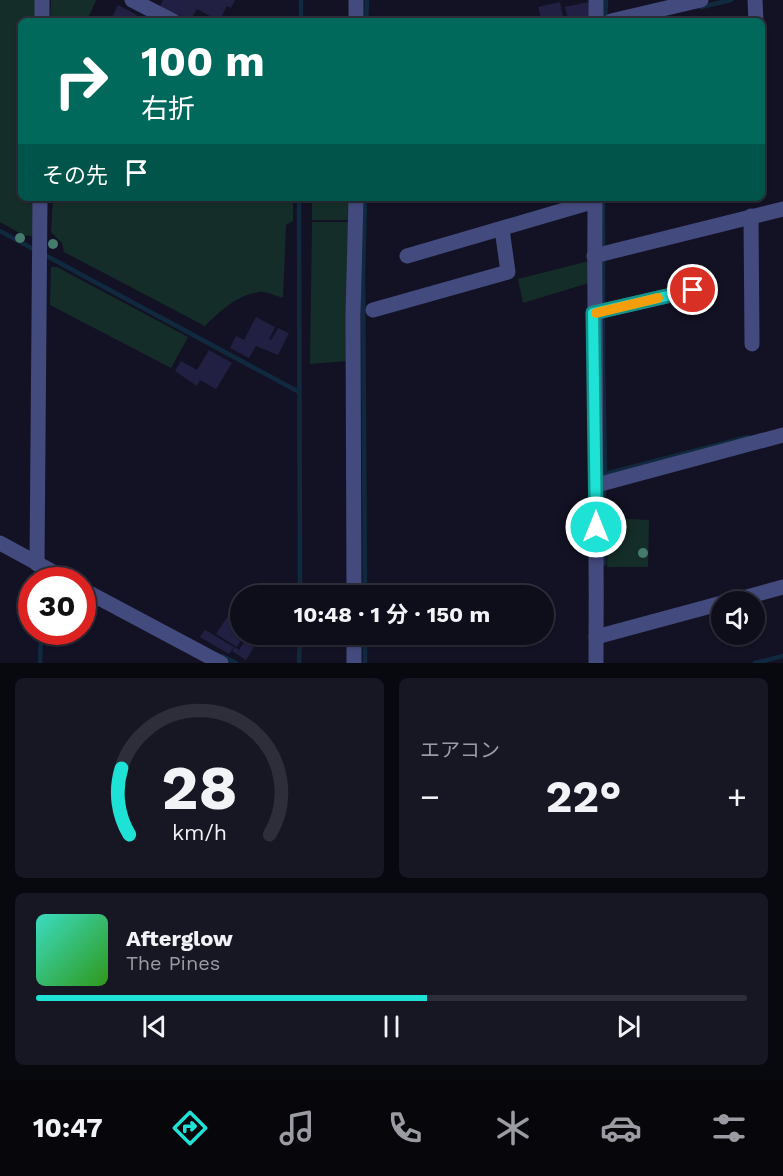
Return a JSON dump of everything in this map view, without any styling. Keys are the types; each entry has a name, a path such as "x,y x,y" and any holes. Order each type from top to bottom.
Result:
{"street":[{"path":"42,0 42,18"},
{"path":"132,0 167,18"},
{"path":"356,0 356,18"},
{"path":"596,0 596,18"},
{"path":"624,18 700,0"},
{"path":"755,0 756,18"},
{"path":"37,559 40,201"},
{"path":"354,585 353,315 356,201"},
{"path":"406,256 592,201"},
{"path":"595,201 600,255 597,485 600,636 596,663"},
{"path":"600,255 783,209"},
{"path":"751,216 752,344"},
{"path":"373,310 508,272 502,229"},
{"path":"599,312 693,290"},
{"path":"597,485 783,435"},
{"path":"0,543 37,559 49,567"},
{"path":"765,592 783,587"},
{"path":"96,597 220,663"},
{"path":"600,636 711,606"},
{"path":"354,645 354,663"}],"green space":[{"path":"0,0 36,0 36,18 18,18 18,201 36,201 36,237 23,235 0,222"},
{"path":"51,0 96,0 88,18 50,18"},
{"path":"53,201 293,201 293,221 286,225 283,298 265,292 243,296 229,304 205,326 64,252 62,243 51,232"},
{"path":"312,201 351,201 350,220 312,220"},
{"path":"312,222 350,222 348,361 310,364"},
{"path":"589,261 589,283 523,303 518,279"},
{"path":"51,267 57,267 188,337 171,368 50,305"},
{"path":"608,518 649,520 648,567 607,567"}],"building":[{"path":"163,0 235,0 231,8 227,6 221,18 214,18 197,9 192,18 184,18 160,6"},
{"path":"560,2 563,18 541,18 538,7"},
{"path":"588,2 592,18 567,18 565,7"},
{"path":"118,5 137,15 136,18 112,18"},
{"path":"256,317 275,327 269,339 271,340 278,328 289,333 278,355 256,346 249,358 230,348 236,336 244,340"},
{"path":"209,350 232,363 216,389 200,380 197,386 175,371 181,361 197,370"},
{"path":"230,613 230,643 216,634"},
{"path":"205,630 234,647 229,654 200,637"},
{"path":"242,645 254,647 246,660 232,651 235,647 239,650"}],"waterway":[{"path":"301,0 301,18"},
{"path":"366,18 367,0"},
{"path":"605,18 606,0"},
{"path":"701,7 731,0"},
{"path":"299,201 300,585"},
{"path":"365,201 363,272 365,585"},
{"path":"603,201 605,476"},
{"path":"0,231 35,250"},
{"path":"43,254 299,392"},
{"path":"605,474 748,437"},
{"path":"604,490 604,564"},
{"path":"40,663 41,645"},
{"path":"299,663 300,645"},
{"path":"365,645 365,663"},
{"path":"222,656 236,663"},
{"path":"755,663 783,656"}],"slow traffic":[{"path":"596,313 658,298"}],"route":[{"path":"596,527 593,313 693,290"}]}
